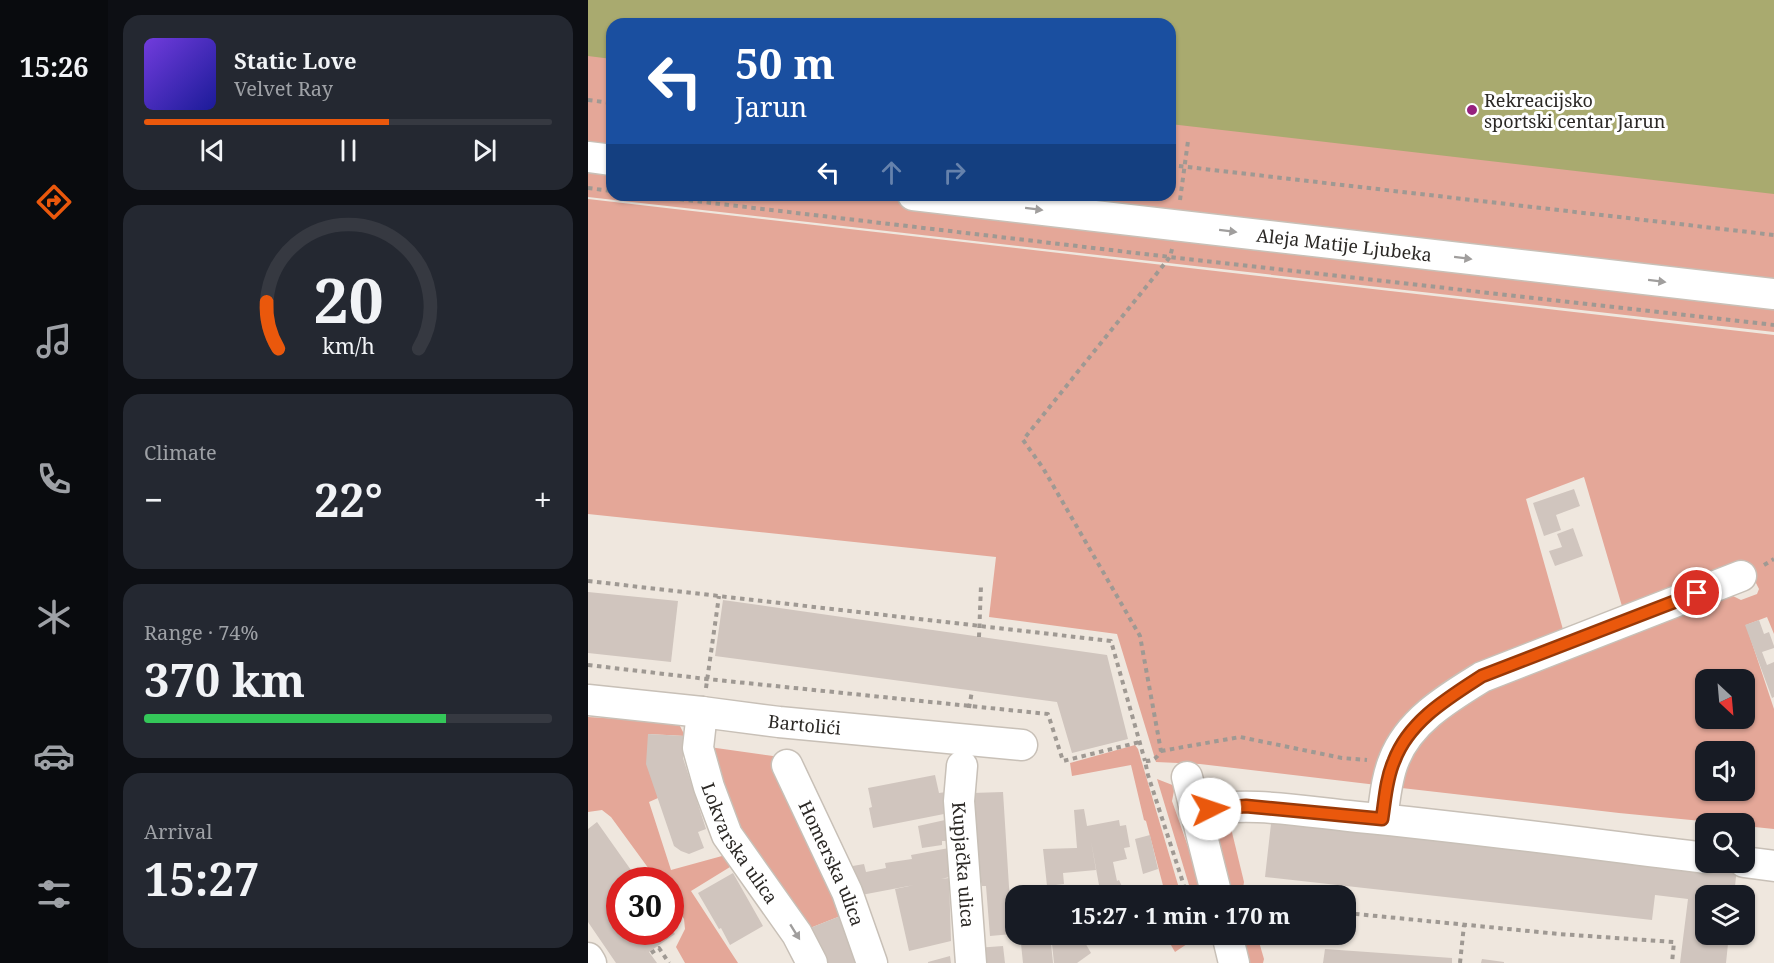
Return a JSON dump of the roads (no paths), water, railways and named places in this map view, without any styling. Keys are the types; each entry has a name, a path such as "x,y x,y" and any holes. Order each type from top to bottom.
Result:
{"street":[{"path":"588,157 606,159"},
{"name":"Aleja Matije Ljubeka","path":"965,201 1774,294"},
{"path":"1382,819 1387,783 1393,761 1403,740 1426,716 1454,694 1482,676 1741,576"},
{"name":"Bartolići","path":"588,700 790,723 1022,744"},
{"name":"Lokvarska ulica","path":"702,712 698,748 709,787 727,835 797,934 812,963"},
{"name":"Homerska ulica","path":"787,765 847,892 872,963"},
{"name":"Kupjačka ulica","path":"962,766 959,801 971,963"},
{"path":"1187,777 1214,885"},
{"path":"1195,812 1246,806 1382,819 1695,857"},
{"path":"1755,863 1774,866"},
{"path":"588,958 591,963"}],"place":[{"name":"Rekreacijsko sportski centar Jarun","path":"1472,110"}]}
